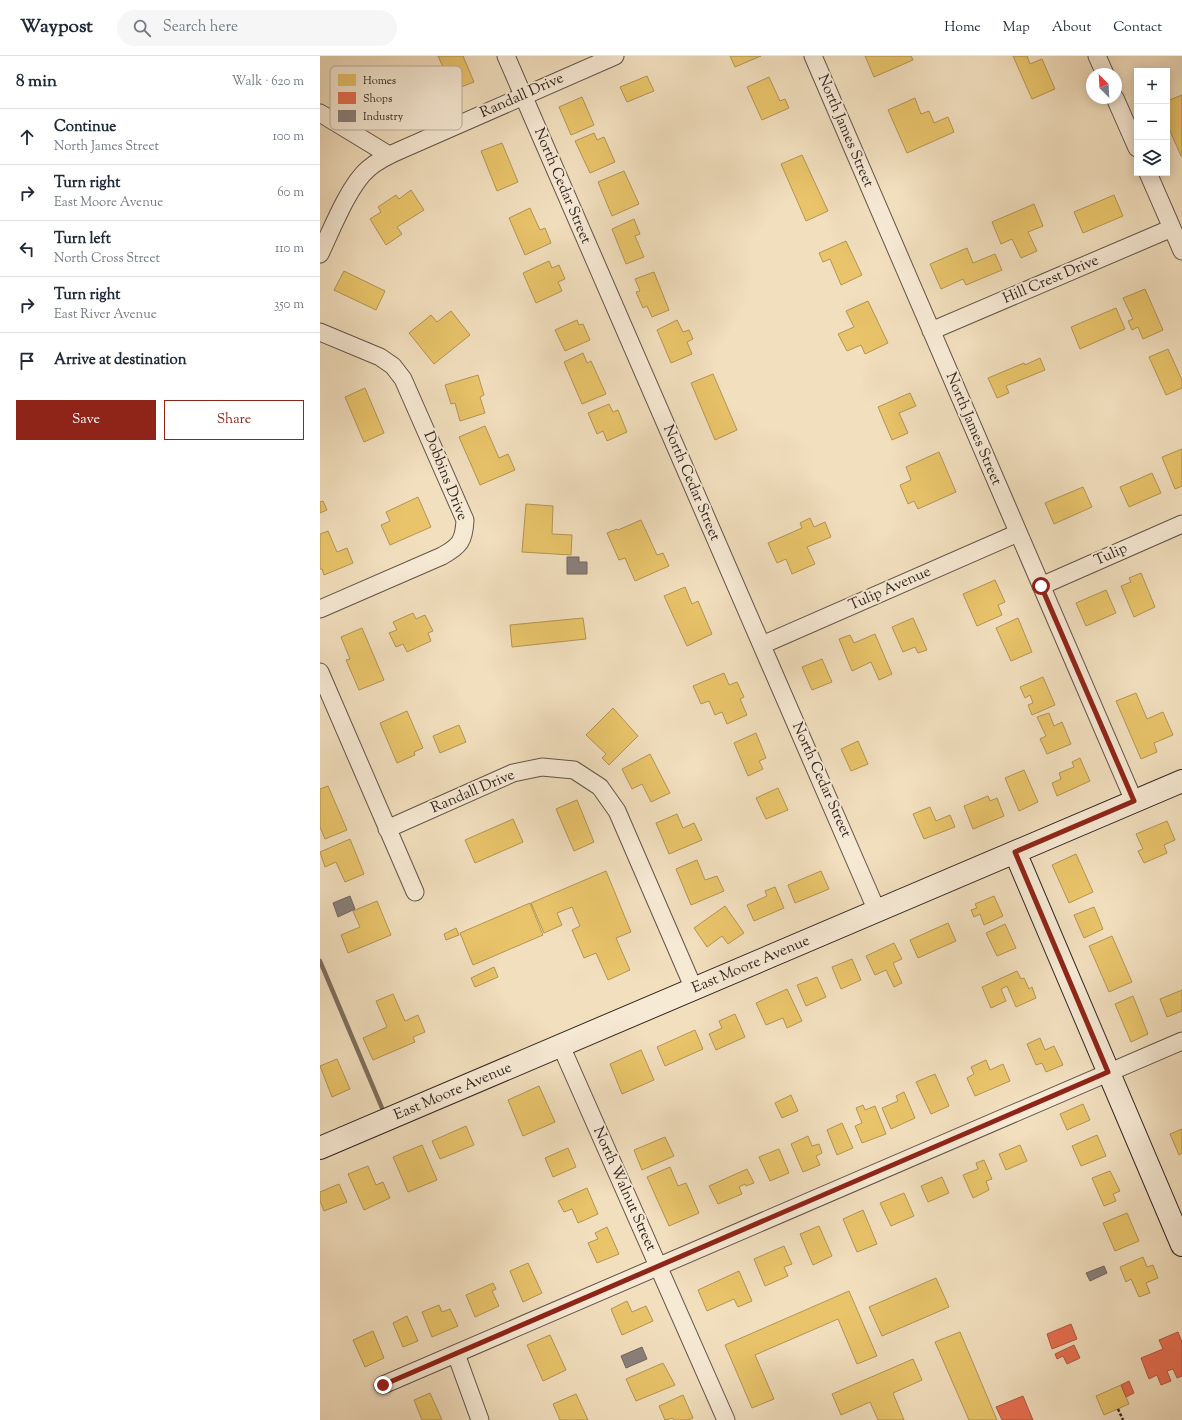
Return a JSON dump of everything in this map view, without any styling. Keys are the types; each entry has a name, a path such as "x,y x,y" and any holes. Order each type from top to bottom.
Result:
{"street":[{"name":"North Cedar Street","path":"506,56 877,911"},
{"name":"Randall Drive","path":"462,123 615,56"},
{"name":"North James Street","path":"812,56 1134,801"},
{"path":"1097,56 1102,68"},
{"path":"1118,104 1134,141"},
{"path":"320,113 330,119"},
{"path":"348,130 389,155"},
{"name":"Randall Drive","path":"320,254 348,195 358,179 367,169 389,155 446,130"},
{"path":"1149,176 1182,251"},
{"name":"Hill Crest Drive","path":"931,331 1172,228"},
{"name":"Dobbins Drive","path":"320,332 380,357 393,366 404,379 465,520 465,535 455,549 442,556 320,609"},
{"name":"Tulip","path":"1041,586 1182,524"},
{"name":"Tulip Avenue","path":"762,645 1018,533"},
{"path":"320,672 414,892"},
{"name":"Randall Drive","path":"387,829 513,773 542,767 574,770 600,787 617,811 694,989"},
{"name":"East Moore Avenue","path":"320,1148 1182,781"},
{"path":"1015,852 1182,1246"},
{"path":"383,1385 1182,1041"},
{"name":"North Walnut Street","path":"561,1046 726,1420"},
{"path":"456,1354 480,1420"}],"path":[{"path":"1118,1409 1123,1420"}],"building: Homes":[{"path":"438,56 463,56 474,82 462,87 462,66 443,66"},
{"path":"730,56 761,56 735,67"},
{"path":"865,56 911,56 913,60 874,77"},
{"path":"1013,56 1027,56 1030,64 1042,59 1055,89 1032,99"},
{"path":"647,76 654,91 627,102 620,87"},
{"path":"769,77 780,101 785,99 789,108 762,120 747,87"},
{"path":"1182,95 1182,156 1170,131 1170,100"},
{"path":"582,97 594,125 571,135 559,107"},
{"path":"915,98 921,114 929,111 934,123 948,117 954,132 907,153 888,110"},
{"path":"594,133 597,140 604,137 615,162 590,173 575,141"},
{"path":"502,143 518,182 497,191 481,151"},
{"path":"802,155 828,211 806,221 781,164"},
{"path":"624,171 639,204 612,216 598,182"},
{"path":"411,190 424,210 397,227 402,234 386,245 370,219 381,212 378,207 396,195 399,199"},
{"path":"1114,195 1123,216 1083,233 1074,212"},
{"path":"1034,204 1043,226 1028,232 1037,251 1021,258 1012,239 1001,244 992,222"},
{"path":"530,208 540,230 545,228 551,243 525,255 509,218"},
{"path":"634,219 640,234 635,236 644,257 626,264 612,229"},
{"path":"846,241 862,275 841,285 830,259 823,262 819,253"},
{"path":"967,248 973,263 995,254 1002,270 966,285 963,279 941,289 930,264"},
{"path":"549,261 552,268 559,265 565,279 558,282 562,291 536,303 523,273"},
{"path":"344,271 385,291 376,310 334,290"},
{"path":"654,272 669,310 652,317 647,306 643,308 636,292 640,291 635,279"},
{"path":"1145,289 1163,330 1143,339 1138,327 1132,330 1128,321 1133,319 1123,298"},
{"path":"868,301 888,343 865,354 861,345 847,351 838,334 854,327 846,311"},
{"path":"1116,308 1125,329 1080,349 1071,327"},
{"path":"451,311 470,335 434,364 409,333 431,315 437,322"},
{"path":"577,320 579,325 583,324 590,340 565,351 555,330"},
{"path":"677,320 683,332 689,330 693,339 687,342 692,354 671,363 657,330"},
{"path":"1168,349 1182,380 1182,388 1166,395 1149,357"},
{"path":"583,353 587,363 591,361 606,394 582,404 564,362"},
{"path":"1040,358 1045,370 1006,386 1009,393 997,398 988,378"},
{"path":"713,374 737,430 715,440 691,383"},
{"path":"478,375 484,395 480,397 485,413 460,421 455,403 451,404 445,385"},
{"path":"365,388 384,433 364,442 345,397"},
{"path":"910,393 916,406 899,413 908,433 892,440 878,407"},
{"path":"609,404 613,412 618,410 627,432 607,441 603,431 597,434 588,413"},
{"path":"485,426 499,458 508,454 515,470 480,485 459,437"},
{"path":"1182,449 1182,486 1175,489 1162,457"},
{"path":"939,452 956,492 918,509 914,501 908,504 900,485 911,480 906,467"},
{"path":"1152,473 1161,493 1129,507 1120,487"},
{"path":"1083,487 1092,507 1054,524 1045,503"},
{"path":"418,497 431,527 390,545 381,525 390,521 386,512"},
{"path":"323,501 327,510 320,513 320,502"},
{"path":"526,504 553,506 552,534 572,535 571,555 522,552"},
{"path":"810,518 814,527 825,522 831,537 807,547 815,564 792,574 786,559 777,563 768,543 802,528 800,523"},
{"path":"641,520 657,555 663,553 669,566 635,581 625,558 619,560 607,533"},
{"path":"328,531 337,552 347,548 353,563 324,575 322,569 320,569 320,534"},
{"path":"1141,573 1155,607 1134,617 1121,586 1131,582 1129,578"},
{"path":"995,580 1005,602 998,605 1002,615 977,626 963,594"},
{"path":"685,587 692,604 698,601 712,634 687,646 664,596"},
{"path":"1106,590 1116,613 1086,626 1076,603"},
{"path":"413,613 416,619 425,615 433,631 428,633 431,641 407,652 403,644 396,647 389,633 397,630 393,622"},
{"path":"583,618 586,639 512,647 510,625"},
{"path":"913,618 927,650 918,653 915,647 903,652 892,627"},
{"path":"1018,618 1032,652 1011,661 996,628"},
{"path":"362,628 384,680 359,690 346,660 350,659 341,637"},
{"path":"875,634 892,674 879,680 871,662 852,671 839,639 850,635 854,643"},
{"path":"822,659 832,682 812,690 802,667"},
{"path":"724,673 729,685 737,682 744,697 740,699 747,715 727,724 722,712 715,715 709,701 701,704 693,686"},
{"path":"1043,677 1055,705 1032,715 1028,705 1033,703 1030,695 1025,698 1020,687"},
{"path":"1136,693 1147,719 1163,712 1173,735 1154,743 1157,752 1141,759 1116,701"},
{"path":"613,708 638,736 609,765 602,758 606,754 586,735"},
{"path":"407,711 423,748 414,752 415,755 397,763 380,723"},
{"path":"1049,713 1054,726 1062,722 1071,744 1047,754 1040,739 1046,736 1037,717"},
{"path":"459,725 466,742 440,753 433,736"},
{"path":"756,733 766,758 759,761 763,769 748,776 734,743"},
{"path":"858,741 868,764 851,771 841,749"},
{"path":"650,754 670,793 651,802 642,784 632,789 622,769"},
{"path":"1080,758 1090,781 1057,796 1052,783 1061,779 1059,773 1074,767 1072,762"},
{"path":"1024,770 1038,802 1019,811 1005,778"},
{"path":"328,786 347,830 325,839 320,827 320,789"},
{"path":"778,788 788,810 766,819 756,798"},
{"path":"988,796 990,801 997,798 1004,816 973,829 964,806"},
{"path":"577,800 594,842 574,851 556,809"},
{"path":"930,807 936,821 950,815 955,827 924,839 913,814"},
{"path":"677,814 683,828 694,823 702,840 669,854 656,823"},
{"path":"513,819 523,842 475,863 465,840"},
{"path":"1167,821 1175,840 1164,845 1167,853 1144,863 1138,851 1143,849 1136,834"},
{"path":"350,839 364,874 345,882 336,862 325,867 320,852"},
{"path":"1076,854 1093,892 1069,903 1052,865"},
{"path":"697,860 705,880 717,876 724,891 691,905 676,869"},
{"path":"606,871 631,932 616,938 630,970 608,980 596,953 584,958 572,930 580,926 572,907 557,913 562,925 544,933 531,903"},
{"path":"821,871 829,889 795,903 788,885"},
{"path":"775,887 784,908 754,921 747,905 767,896 765,891"},
{"path":"994,896 1003,916 984,925 980,914 974,917 971,910 977,908 975,904"},
{"path":"377,901 391,935 348,953 341,935 360,927 353,911"},
{"path":"530,903 543,935 473,965 460,933"},
{"path":"725,906 744,933 728,944 722,936 707,947 694,928"},
{"path":"1094,907 1103,929 1084,938 1074,915"},
{"path":"948,923 956,941 918,958 910,940"},
{"path":"1005,924 1016,948 997,956 986,933"},
{"path":"456,928 459,935 446,940 444,934"},
{"path":"1112,936 1132,982 1109,992 1089,946"},
{"path":"894,943 902,959 893,963 902,983 894,987 886,970 875,975 866,956"},
{"path":"852,959 861,980 841,989 832,967"},
{"path":"494,967 498,977 475,987 471,978"},
{"path":"1017,971 1021,979 1024,978 1029,989 1032,987 1036,998 1016,1007 1007,986 1001,989 1006,1001 991,1008 982,987"},
{"path":"817,977 826,997 806,1006 797,985"},
{"path":"787,989 802,1021 787,1028 783,1018 766,1025 756,1003"},
{"path":"1182,990 1182,1011 1167,1017 1160,999"},
{"path":"393,994 405,1021 418,1015 425,1032 413,1037 415,1042 373,1060 363,1038 387,1027 376,1001"},
{"path":"1133,996 1148,1034 1131,1042 1115,1004"},
{"path":"735,1014 745,1037 716,1050 709,1034 722,1028 719,1021"},
{"path":"695,1030 703,1049 665,1066 657,1047"},
{"path":"1040,1038 1045,1050 1054,1046 1063,1065 1046,1072 1042,1063 1036,1065 1027,1044"},
{"path":"641,1050 654,1080 622,1094 610,1064"},
{"path":"337,1059 350,1089 332,1097 320,1066"},
{"path":"986,1060 990,1070 1003,1064 1010,1081 975,1096 967,1078 974,1074 971,1067"},
{"path":"935,1074 949,1106 931,1114 916,1082"},
{"path":"539,1086 555,1122 523,1136 508,1100"},
{"path":"904,1092 915,1118 891,1129 882,1108 898,1101 896,1096"},
{"path":"791,1095 798,1111 782,1118 775,1103"},
{"path":"1083,1104 1090,1120 1067,1130 1060,1114"},
{"path":"863,1105 865,1110 875,1106 886,1134 862,1143 855,1126 862,1123 856,1108"},
{"path":"842,1123 853,1148 837,1155 827,1130"},
{"path":"466,1126 474,1145 440,1159 432,1141"},
{"path":"1182,1129 1182,1153 1179,1155 1170,1134"},
{"path":"1097,1135 1106,1156 1081,1166 1072,1146"},
{"path":"808,1136 812,1146 819,1144 822,1153 816,1156 820,1165 803,1172 791,1144"},
{"path":"665,1137 674,1156 642,1170 634,1150"},
{"path":"422,1145 437,1180 408,1192 393,1157"},
{"path":"1020,1145 1027,1161 1006,1170 999,1154"},
{"path":"568,1148 576,1167 553,1177 545,1158"},
{"path":"779,1149 789,1173 770,1181 759,1157"},
{"path":"984,1160 992,1179 986,1181 989,1190 973,1198 963,1175 978,1169 976,1163"},
{"path":"368,1166 376,1185 383,1182 390,1198 364,1210 348,1174"},
{"path":"670,1167 678,1186 686,1183 699,1213 669,1226 647,1177"},
{"path":"747,1169 754,1183 746,1186 745,1184 739,1187 742,1194 718,1204 709,1186"},
{"path":"1110,1171 1120,1191 1113,1194 1116,1201 1104,1206 1092,1178"},
{"path":"942,1177 949,1193 928,1202 921,1186"},
{"path":"339,1184 347,1202 324,1211 320,1201 320,1192"},
{"path":"587,1188 598,1214 578,1223 572,1209 564,1212 558,1201"},
{"path":"904,1193 914,1216 891,1226 880,1203"},
{"path":"863,1210 877,1244 857,1252 843,1219"},
{"path":"1127,1213 1139,1241 1115,1251 1103,1223"},
{"path":"819,1226 832,1256 813,1265 800,1234"},
{"path":"607,1227 619,1254 597,1263 588,1243 598,1239 595,1233"},
{"path":"784,1246 792,1264 784,1267 788,1276 765,1286 754,1259"},
{"path":"1143,1257 1147,1267 1153,1265 1158,1278 1146,1283 1150,1293 1139,1297 1131,1279 1126,1282 1120,1267"},
{"path":"528,1263 542,1293 523,1302 510,1271"},
{"path":"739,1271 752,1301 738,1307 734,1299 707,1311 698,1290"},
{"path":"936,1278 949,1307 882,1336 869,1307"},
{"path":"493,1283 496,1289 492,1291 499,1306 475,1317 466,1295"},
{"path":"849,1291 877,1356 857,1364 838,1319 755,1355 774,1399 752,1408 725,1345"},
{"path":"627,1301 632,1312 646,1306 653,1321 622,1335 611,1309"},
{"path":"439,1305 442,1312 450,1309 458,1326 432,1337 422,1312"},
{"path":"407,1316 418,1341 403,1347 393,1323"},
{"path":"373,1331 384,1358 365,1367 353,1340"},
{"path":"960,1332 997,1420 969,1420 935,1342"},
{"path":"550,1335 566,1370 543,1381 527,1345"},
{"path":"913,1359 922,1380 893,1393 904,1420 878,1420 870,1402 841,1415 832,1394"},
{"path":"663,1363 675,1385 636,1401 626,1379"},
{"path":"1121,1385 1129,1404 1104,1415 1096,1396"},
{"path":"430,1393 442,1420 422,1420 414,1400"},
{"path":"576,1394 588,1420 560,1420 553,1404"},
{"path":"683,1395 693,1418 688,1420 674,1420 673,1418 665,1420 659,1406"}],"building: Shops":[{"path":"1071,1324 1077,1339 1052,1349 1047,1334"},
{"path":"1178,1332 1182,1342 1182,1376 1177,1378 1173,1369 1167,1371 1171,1381 1161,1385 1157,1375 1149,1379 1141,1358 1163,1349 1159,1340"},
{"path":"1074,1345 1080,1358 1067,1364 1063,1356 1057,1359 1055,1354"},
{"path":"1129,1381 1134,1393 1126,1397 1121,1385"},
{"path":"1023,1396 1033,1420 1002,1420 996,1407"}],"building: Industry":[{"path":"567,557 579,557 579,562 587,562 587,574 567,574"},
{"path":"350,896 355,909 338,917 333,903"},
{"path":"1104,1266 1107,1273 1090,1281 1086,1273"},
{"path":"642,1347 647,1359 626,1368 621,1356"}],"waterway":[{"path":"320,961 382,1108"}],"route":[{"path":"383,1385 1108,1072 1015,852 1134,801 1041,586"}]}
